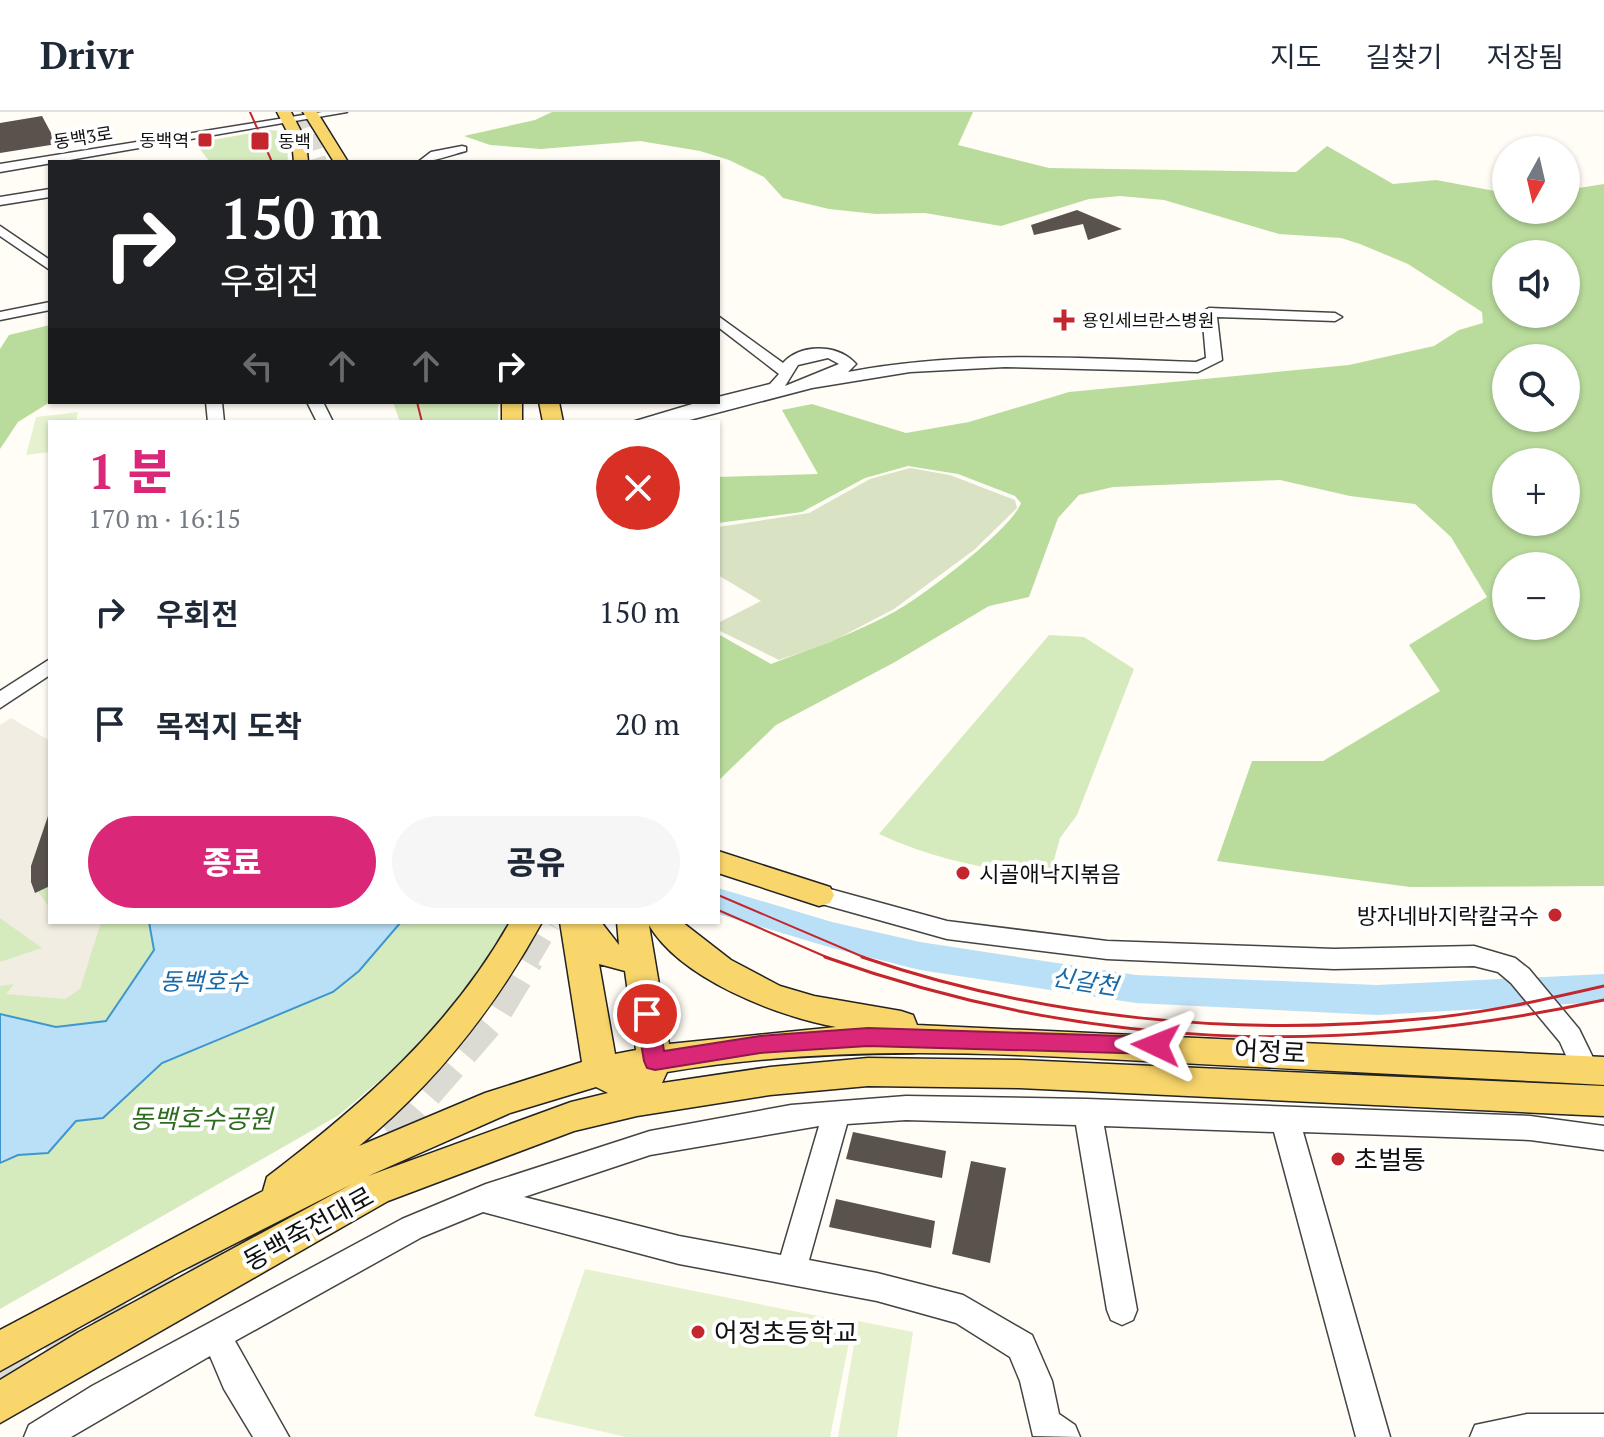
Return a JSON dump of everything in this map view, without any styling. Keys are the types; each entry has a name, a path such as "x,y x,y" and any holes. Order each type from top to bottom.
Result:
{"main road":[{"path":"312,115 340,160"},
{"path":"287,117 299,141 301,160"},
{"path":"299,141 318,136 329,139"},
{"path":"720,863 819,895"},
{"path":"235,1223 321,1157 421,1071 463,1024 505,965 525,924"},
{"path":"576,924 601,1071 637,1101 655,1061 634,933"},
{"path":"586,924 604,953 615,960 628,959 634,933"},
{"path":"665,924 681,942 719,969 787,1002 969,1038"},
{"name":"어정로","path":"601,1071 760,1044 868,1037 969,1038 1599,1092"},
{"name":"동백죽전대로","path":"0,1345 235,1223 449,1120 601,1071"},
{"name":"어정로","path":"637,1101 770,1081 868,1072 1034,1074 1599,1092"},
{"name":"동백죽전대로","path":"0,1403 93,1346 375,1190 571,1117 637,1101"},
{"name":"동백죽전대로","path":"0,1352 119,1282"}],"street":[{"name":"동백3로","path":"51,160 287,117 342,112"},
{"path":"139,146 149,160"},
{"path":"427,160 435,154 462,149"},
{"name":"동백3로","path":"0,168 48,160"},
{"path":"0,201 48,193"},
{"path":"0,230 48,265"},
{"path":"31,253 48,250"},
{"path":"0,316 48,306"},
{"path":"670,420 868,370 1004,359 1198,367 1214,360 1209,312 1335,317"},
{"path":"720,321 764,354 791,366"},
{"path":"720,401 764,390 781,382 791,366 824,353 844,359 847,367"},
{"path":"812,383 847,367 868,370"},
{"path":"648,420 710,404"},
{"path":"0,701 48,666"},
{"path":"819,895 947,930 1055,944 1222,956 1474,956 1506,965 1520,976 1570,1036 1599,1092"},
{"path":"41,1437 103,1397 412,1228 482,1199 650,1143 837,1112 906,1108 1087,1111 1530,1128 1604,1138"},
{"path":"1087,1111 1122,1310"},
{"path":"791,1271 837,1112"},
{"path":"1285,1119 1373,1437"},
{"path":"482,1199 679,1250 877,1287 963,1310 1021,1346 1036,1381 1045,1424 1063,1437"},
{"path":"217,1336 235,1378 272,1437"},
{"path":"1487,1437 1527,1430 1604,1430"}],"green space":[{"path":"552,112 973,112 958,145 1049,168 1296,172 1327,146 1393,184 1436,180 1492,190 1492,224 1580,224 1580,188 1604,184 1604,886 1410,887 1217,861 1252,761 1323,761 1440,691 1409,645 1487,597 1451,537 1415,504 1350,496 1280,480 1113,487 1079,495 1058,518 1029,597 989,606 895,662 776,725 720,779 720,635 771,664 850,633 896,611 945,577 985,545 1021,503 1015,496 958,474 908,466 865,478 802,512 720,523 720,477 818,474 782,410 812,404 906,433 969,422 1069,392 1349,365 1434,346 1459,330 1483,323 1482,312 1408,264 1360,244 1341,238 1279,234 1164,200 1120,196 1089,199 1001,226 925,213 876,214 829,209 783,198 764,177 729,160 700,151 640,141 541,149 490,145 464,136 535,120"},
{"path":"269,130 280,131 287,144 288,160 208,160 195,143"},
{"path":"48,325 48,403 18,422 0,449 0,349 9,335"},
{"path":"394,404 498,404 498,420 399,420"},
{"path":"78,412 76,420 48,420 48,452 26,455 36,417"},
{"path":"910,468 950,475 1015,500 1017,508 974,550 894,609 831,642 779,660 720,631 720,622 761,601 720,576 720,527 809,513 870,479"},
{"path":"1049,635 1084,637 1134,669 1077,815 1060,838 1049,878 941,857 879,834"},
{"name":"동백호수공원","path":"48,774 48,924 511,924 489,962 425,1042 339,1115 0,1309 0,804"},
{"path":"585,1269 853,1323 830,1437 626,1437 534,1416"},
{"path":"858,1321 913,1332 897,1437 838,1437"}],"shaded area":[{"path":"11,718 48,740 48,837 38,853 36,889 48,905 48,924 100,924 80,989 65,999 6,994 14,984 0,986 0,962 42,948 0,918 0,725"}],"water":[{"name":"동백호수","path":"149,924 399,924 359,971 333,992 162,1063 103,1118 76,1121 48,1153 18,1155 0,1163 0,1014 56,1027 106,1021 154,950"}],"building":[{"path":"42,116 57,144 0,153 0,123"},
{"path":"1077,210 1122,229 1088,240 1083,224 1034,235 1031,225"},
{"path":"48,816 48,887 35,893 31,866"},
{"path":"853,1132 946,1151 942,1178 846,1159"},
{"path":"971,1161 1006,1168 990,1263 952,1254"},
{"path":"836,1199 935,1221 931,1248 829,1227"}],"waterway":[{"name":"신갈천","path":"720,902 832,935 920,956 1136,989 1377,1000 1604,988"}],"tunnel":[{"path":"303,112 318,160"},
{"path":"525,959 546,924"},
{"path":"341,1162 398,1122 491,1015 526,957"},
{"path":"0,1380 221,1245"}],"tram line":[{"path":"250,112 271,160"},
{"path":"418,404 422,420"},
{"path":"720,896 867,959"},
{"path":"720,911 830,959"},
{"path":"825,957 830,959"},
{"path":"862,957 867,959"},
{"path":"830,959 922,988 1019,1011 1115,1027 1212,1035 1308,1036 1406,1031 1504,1019 1604,1000"},
{"path":"867,959 998,995 1138,1018 1208,1023 1349,1024 1443,1017 1604,986"}],"place":[{"name":"동백역","path":"205,140"},
{"name":"동백","path":"260,141"},
{"name":"용인세브란스병원","path":"1064,320"},
{"name":"시골애낙지볶음","path":"963,873"},
{"name":"방자네바지락칼국수","path":"1555,915"},
{"name":"초벌통","path":"1338,1159"},
{"name":"어정초등학교","path":"698,1332"}],"route":[{"path":"647,1014 655,1061 760,1044 868,1037 1156,1045"}]}
